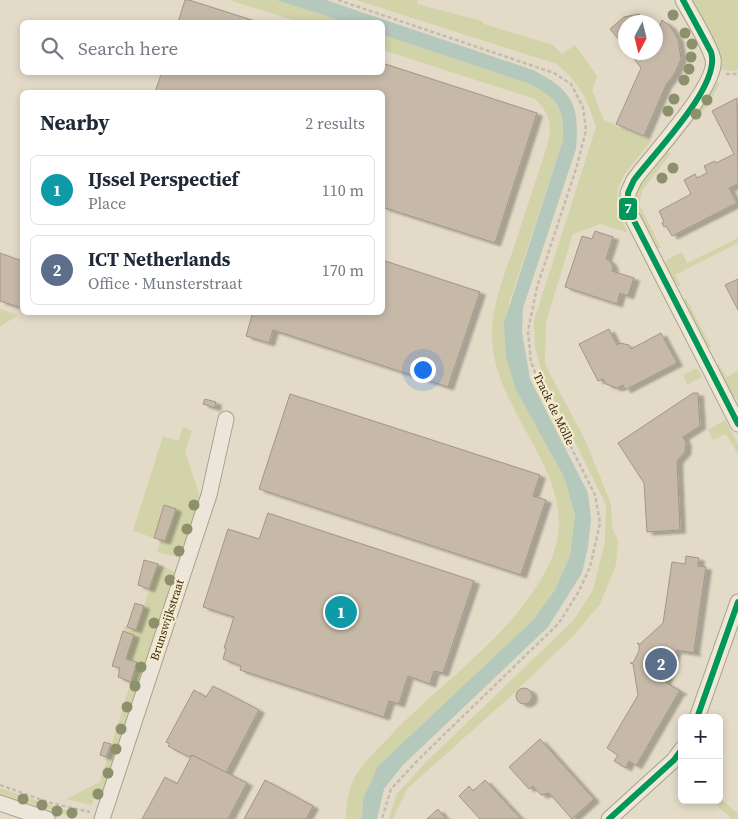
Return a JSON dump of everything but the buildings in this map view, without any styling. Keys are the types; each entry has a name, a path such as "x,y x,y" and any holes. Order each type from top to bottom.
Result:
{"street":[{"path":"683,0 713,59 712,73 702,93 634,180 628,194 628,209 738,424"},
{"name":"Brunswijkstraat","path":"102,818 209,495 226,419"},
{"path":"698,714 738,602"},
{"path":"609,819 678,754"},
{"path":"0,803 47,819"}],"path":[{"name":"Track de Mölle","path":"338,0 554,73 571,84 583,107 586,130 576,169 537,287 528,331 531,362 541,387 596,495 600,523 590,567 579,591 559,623 420,758 391,789 382,819"},
{"path":"0,785 51,803 88,811 102,818"}],"green space":[{"path":"229,0 276,0 339,20 293,20"},
{"path":"356,0 418,0 417,4 482,21 484,24 553,45 562,54 575,45 597,76 592,91 604,120 651,141 625,174 617,193 621,217 628,233 601,224 573,234 546,322 545,364 586,442 611,504 612,528 618,540 616,565 600,604 573,636 513,694 407,789 393,819 389,819 396,795 426,762 573,621 593,590 605,541 606,505 543,377 535,347 534,321 596,127 582,92 572,78 557,64"},
{"path":"692,0 738,0 738,69 735,71 718,70"},
{"path":"385,36 527,83 552,98 560,111 563,140 509,303 516,390 564,477 575,515 570,556 555,590 533,620 378,766 363,799 362,819 346,819 350,790 360,769 410,716 477,655 518,612 535,589 549,564 558,534 557,505 549,477 507,395 497,367 492,338 492,326 499,291 548,143 549,119 544,109 535,99 385,51"},
{"path":"715,82 720,83 710,102 695,120 692,118"},
{"path":"664,151 671,153 642,191 639,204 661,248 655,248 640,217 636,206 636,197 643,179"},
{"path":"738,238 738,243 675,275 681,286 674,286 664,265 667,260 682,252 687,263"},
{"path":"686,298 711,347 706,349 682,302"},
{"path":"0,309 18,315 0,327"},
{"path":"718,363 727,377 738,371 738,402 736,397 732,398 716,365"},
{"path":"697,368 702,377 687,385 683,375"},
{"path":"725,420 738,444 738,454 726,434 713,440 708,430"},
{"path":"183,427 192,431 185,451 200,497 181,558 157,552 161,540 165,541 175,509 164,506 154,538 133,531 163,436 178,441"},
{"path":"158,564 176,572 101,799 94,797 92,805 66,799 100,782 137,662 126,659 134,635 123,631 125,626 136,630"},
{"path":"0,788 62,809 75,811 75,815 73,817 0,794"},
{"path":"723,801 738,814 738,819 732,819 715,804 723,804"}],"shaded area":[{"path":"276,0 326,0 533,70 557,84 571,100 577,134 576,149 523,308 522,332 530,379 588,493 591,518 588,547 582,573 548,627 402,766 384,789 377,819 362,819 363,799 378,766 533,620 555,590 570,556 575,515 564,477 516,390 506,357 504,323 563,140 563,129 557,104 545,93 527,83 385,36 385,20 339,20"}],"transit line":[{"name":"7","path":"683,0 711,52 712,66 697,100 634,180 628,193 628,209 738,424"},
{"name":"7","path":"698,714 738,602"},
{"name":"7","path":"609,819 678,754"}],"place":[{"name":"IJssel Perspectief","path":"341,612"},
{"name":"ICT Netherlands","path":"661,664"}]}
